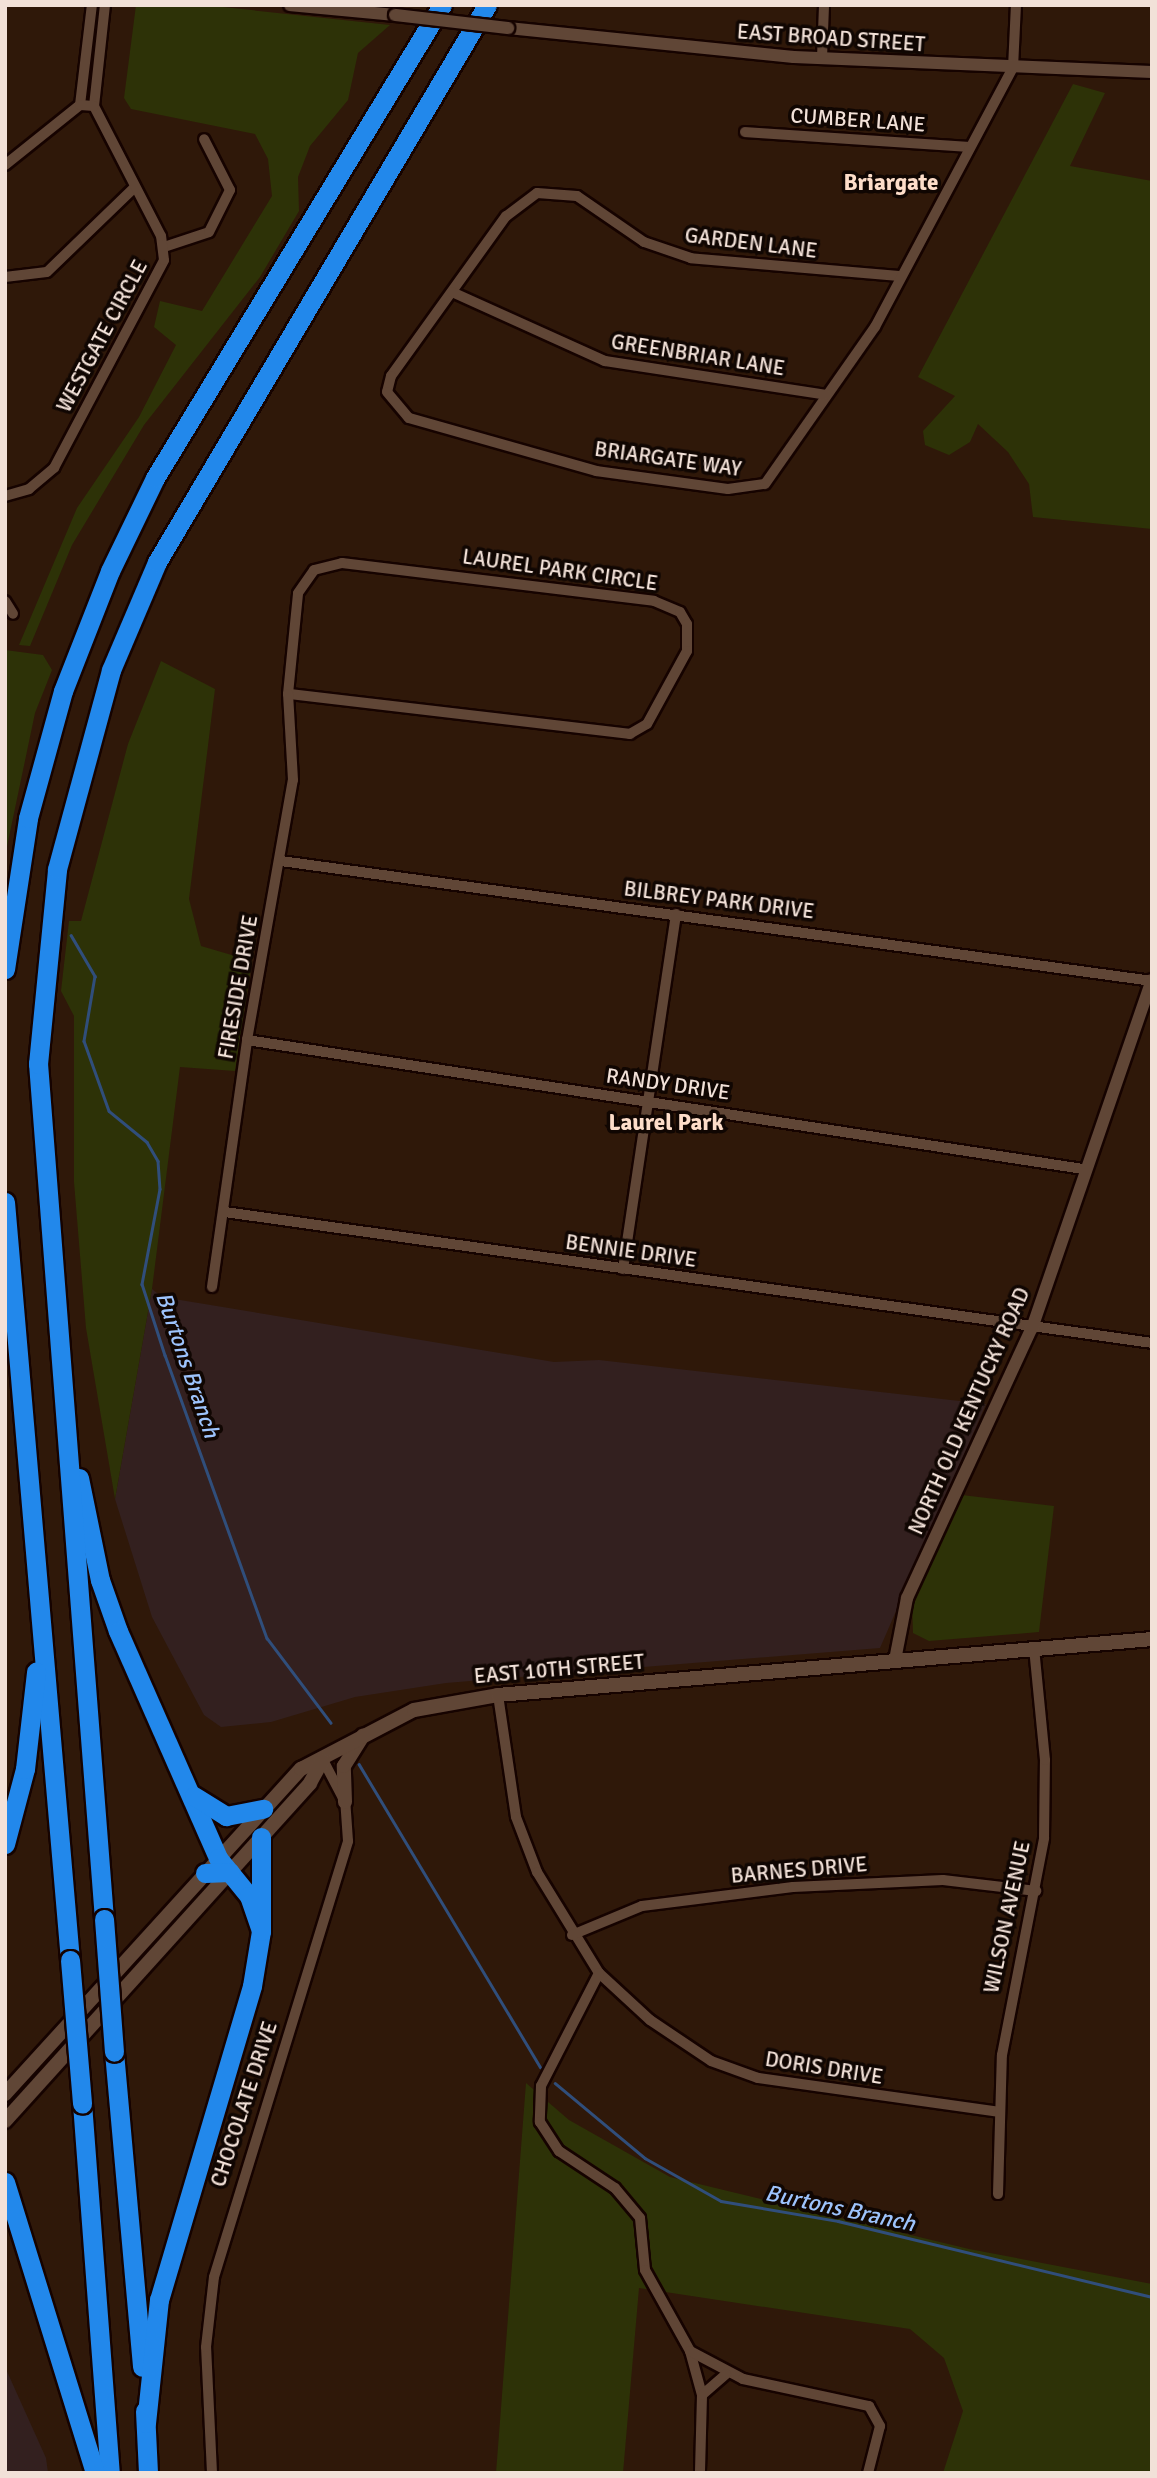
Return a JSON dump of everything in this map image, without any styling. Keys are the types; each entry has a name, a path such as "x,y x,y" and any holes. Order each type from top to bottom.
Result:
{"highway":[{"path":"5,969 28,818 63,691 110,571 155,478 442,5"},
{"path":"148,2473 58,1366 38,1064 46,941 79,773 111,670 164,551 487,5"},
{"path":"5,1202 82,2103 110,2473"},
{"path":"58,1366 100,1580 224,1865 249,1896 261,1931"},
{"path":"5,1844 25,1769 36,1678 30,1493"},
{"path":"191,1793 215,1813 263,1809"},
{"path":"146,2423 159,2300 252,1986 261,1931 261,1837"},
{"path":"205,1873 224,1865"},
{"path":"5,2182 8,2199 95,2473"}],"main road":[{"name":"EAST 10TH STREET","path":"5,2121 224,1865 263,1809 300,1769 323,1760 372,1728 414,1710 498,1695 1152,1639"},
{"path":"345,1802 344,1766 372,1728"},
{"path":"224,1865 261,1837 323,1760"},
{"path":"5,2094 205,1873"}],"street":[{"path":"5,165 80,104 92,5"},
{"path":"80,104 94,106 106,5"},
{"name":"EAST BROAD STREET","path":"290,5 822,58 1152,72"},
{"path":"822,58 824,5"},
{"path":"1013,68 1016,5"},
{"name":"BRIARGATE WAY","path":"452,292 391,376 387,392 397,411 596,471 751,489 782,467 826,395 875,327 898,276 1013,68"},
{"name":"WESTGATE CIRCLE","path":"5,496 29,489 54,468 160,272 164,247 94,106"},
{"name":"CUMBER LANE","path":"745,132 968,148"},
{"path":"164,247 209,232 230,190 204,139"},
{"path":"5,277 47,272 134,188"},
{"name":"GARDEN LANE","path":"452,292 506,216 527,198 550,191 577,196 644,242 691,258 898,276"},
{"name":"GREENBRIAR LANE","path":"452,292 605,361 826,395"},
{"name":"LAUREL PARK CIRCLE","path":"327,564 654,601 680,612 689,638 675,681 647,724 631,734 288,694 298,593 306,578 327,564"},
{"path":"5,601 13,614"},
{"name":"FIRESIDE DRIVE","path":"212,1287 225,1212 247,1040 281,860 293,780 288,694"},
{"name":"BILBREY PARK DRIVE","path":"281,860 1152,981"},
{"path":"623,1269 651,1101 676,914"},
{"name":"NORTH OLD KENTUCKY ROAD","path":"895,1660 907,1598 1032,1328 1083,1169 1152,981"},
{"name":"RANDY DRIVE","path":"247,1040 1083,1169"},
{"name":"BENNIE DRIVE","path":"225,1212 1152,1343"},
{"name":"WILSON AVENUE","path":"998,2194 999,2112 1009,2002 1035,1891 1045,1808 1034,1648"},
{"name":"DORIS DRIVE","path":"498,1695 516,1817 537,1872 572,1935 600,1973 678,2041 758,2078 999,2112"},
{"name":"CHOCOLATE DRIVE","path":"212,2473 206,2389 214,2277 348,1841 345,1802 323,1760"},
{"name":"BARNES DRIVE","path":"572,1935 642,1906 793,1887 943,1880 1035,1891"},
{"path":"600,1973 541,2085 540,2122 559,2151 631,2205 642,2223 645,2270 690,2351 702,2395 700,2473"},
{"path":"690,2351 726,2374 869,2406 880,2426 868,2473"},
{"path":"702,2395 726,2374"}],"shaded area":[{"path":"152,1289 162,1297 554,1362 599,1360 986,1404 880,1648 446,1683 355,1697 271,1722 221,1727 204,1715 152,1617 115,1499"},
{"path":"5,2367 46,2458 48,2473 5,2473"}],"green space":[{"path":"136,5 204,5 390,25 358,53 348,100 310,146 298,177 299,211 260,277 144,425 72,545 30,646 19,645 77,508 139,417 176,345 154,327 160,301 202,311 272,196 268,159 255,134 131,109 124,98"},
{"path":"1073,84 1105,93 1070,166 1152,181 1152,529 1033,517 1029,484 1008,452 978,424 970,442 949,455 925,445 923,431 955,396 918,377"},
{"path":"5,650 43,655 52,670 35,713 5,856"},
{"path":"161,661 215,689 189,899 201,946 252,961 235,1071 180,1067 152,1289 115,1499 86,1328 74,1182 74,1016 61,991 69,921 81,921 128,744"},
{"path":"962,1495 1054,1506 1039,1632 929,1641 913,1633 912,1603"},
{"path":"526,2083 569,2120 670,2177 969,2249 1152,2284 1152,2473 943,2473 963,2411 944,2358 910,2329 639,2288 623,2473 496,2473"}],"waterway":[{"name":"Burtons Branch","path":"71,935 95,976 84,1041 109,1111 147,1142 158,1161 160,1189 142,1284 165,1355 267,1638 331,1723"},
{"name":"Burtons Branch","path":"359,1764 540,2067"},
{"name":"Burtons Branch","path":"555,2083 645,2158 721,2201 838,2221 1152,2297"}],"district":[{"name":"Briargate","path":"891,183"},
{"name":"Laurel Park","path":"666,1123"}]}
